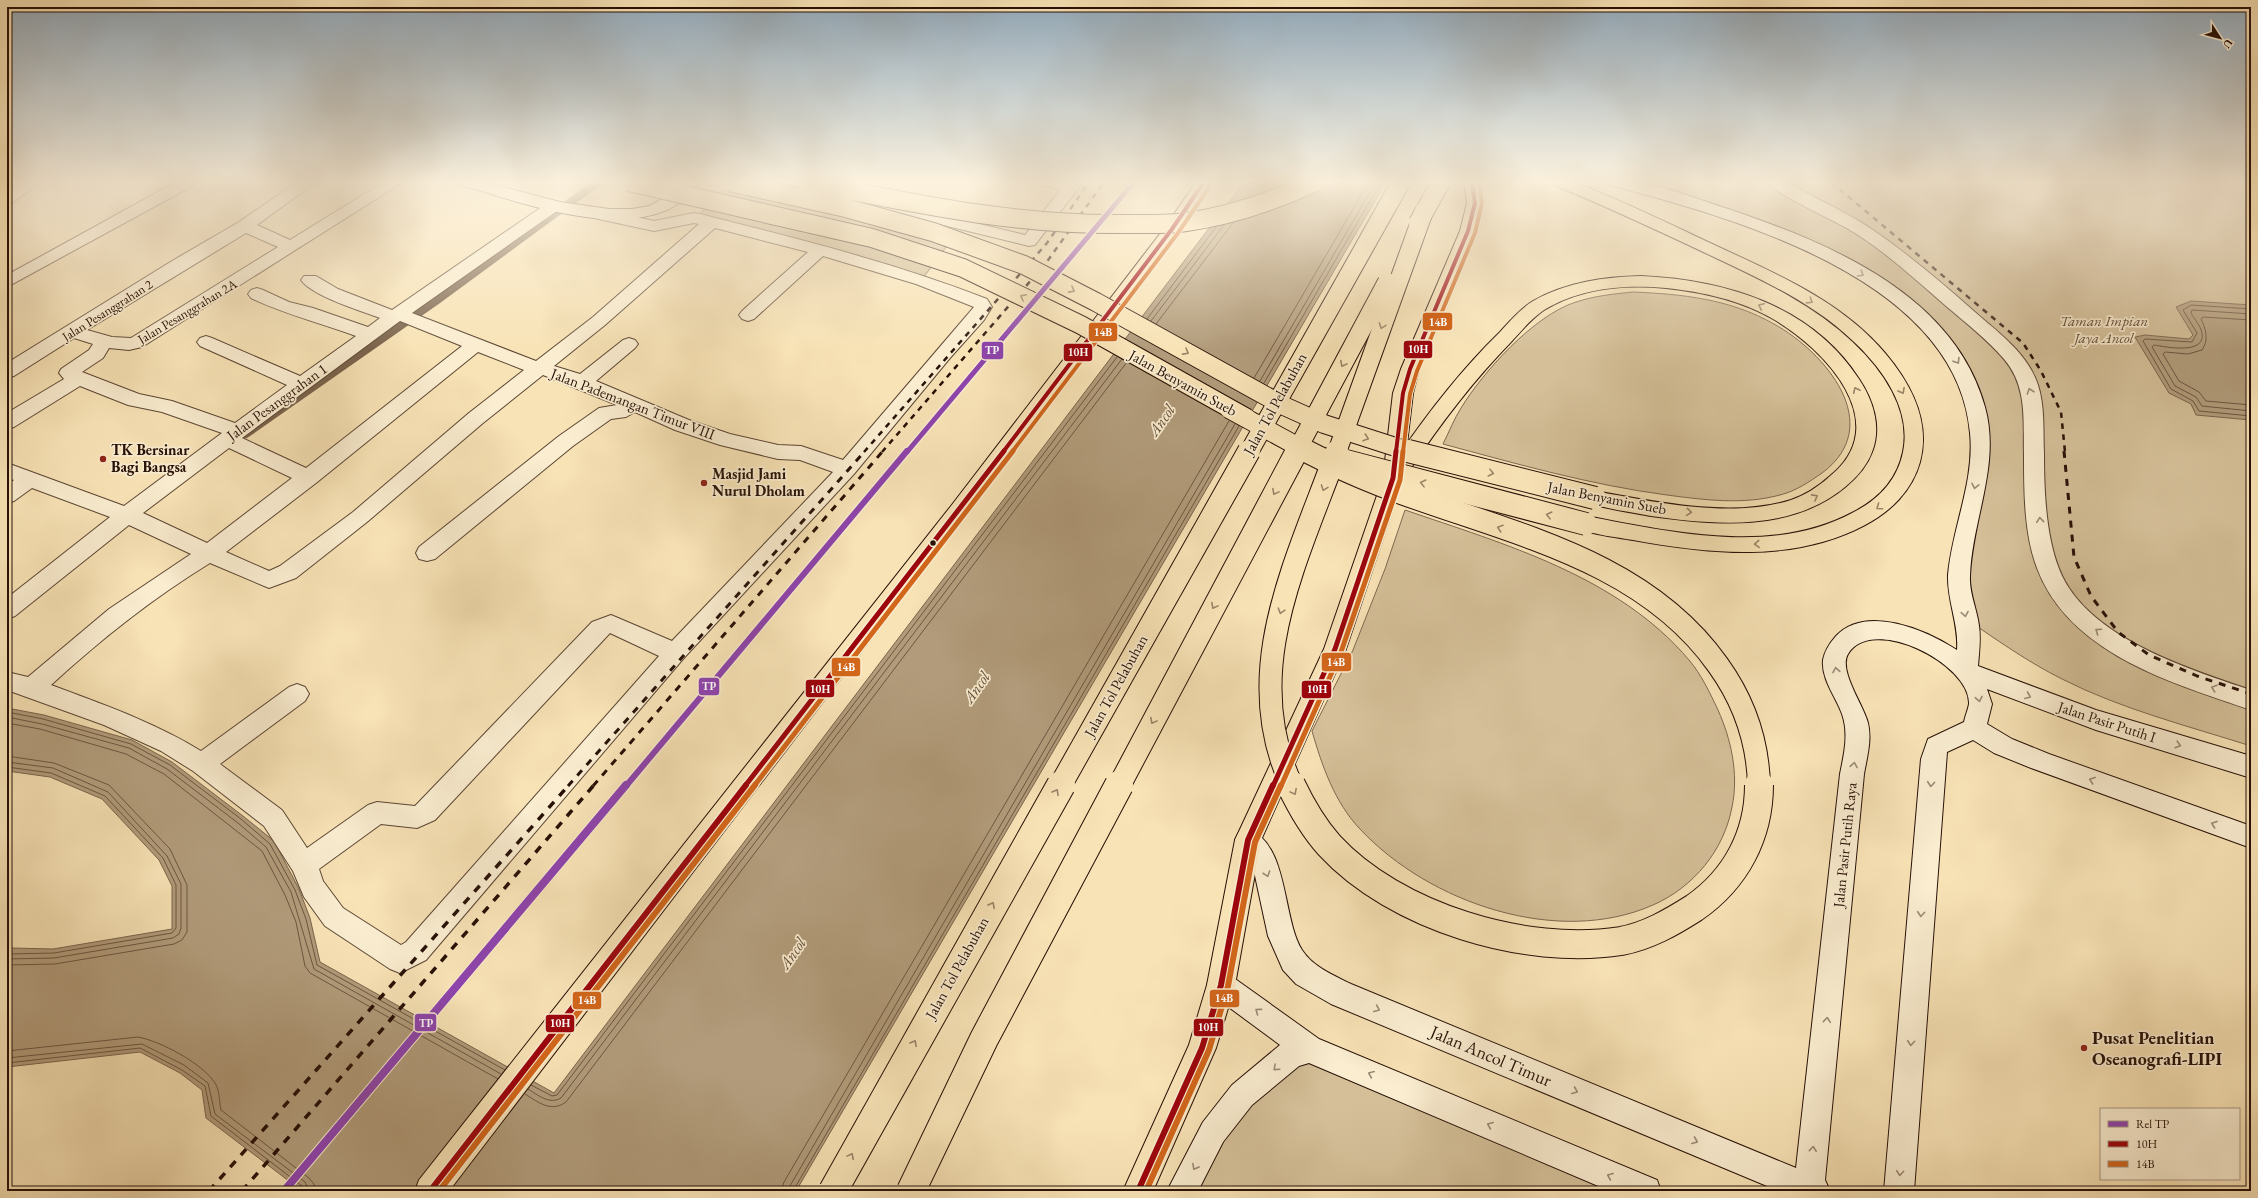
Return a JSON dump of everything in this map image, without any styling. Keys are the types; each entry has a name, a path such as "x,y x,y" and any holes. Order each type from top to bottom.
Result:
{"main road":[{"name":"Jalan Benyamin Sueb","path":"872,238 963,268 1081,326 1229,409 1288,439 1370,469 1586,524 1644,535 1709,543 1749,544 1796,542 1830,535 1862,519 1888,501 1904,478 1913,454 1915,431 1910,406 1896,382 1876,354 1834,316 1794,291 1749,267 1687,238"},
{"name":"Jalan Benyamin Sueb","path":"949,238 1024,265 1284,406 1324,424 1386,445 1411,452 1462,466 1595,498 1640,507 1726,515 1756,514 1788,508 1816,498 1852,468 1863,450 1867,431 1864,407 1854,385 1840,364 1802,329 1779,314 1749,301 1719,291 1656,281 1611,282 1562,294 1538,306 1498,344 1463,382 1422,435 1411,452 1393,478"},
{"path":"430,1191 958,511 1165,238"},
{"name":"Jalan Tol Pelabuhan","path":"833,1191 862,1135 1369,238"},
{"path":"911,1191 988,1032 1410,238"},
{"path":"1229,409 1323,460 1332,464 1344,469 1365,479 1512,532 1594,566 1631,585 1665,608 1695,636 1718,664 1738,695 1757,749 1760,776 1759,809 1747,852 1727,881 1695,910 1651,932 1605,943 1540,944 1484,934 1431,915 1381,888 1336,854 1305,812 1284,773 1271,723 1271,666 1278,620 1291,576 1326,482 1328,475 1331,468 1332,464 1334,460 1414,238"},
{"path":"1138,1191 1202,1048 1221,985 1248,840 1335,649 1393,478 1402,392 1410,369 1465,238"}],"street":[{"path":"7,282 87,238"},
{"name":"Jalan Pesanggrahan 2","path":"7,372 226,238"},
{"path":"271,238 291,247"},
{"name":"Jalan Pesanggrahan 2A","path":"73,332 105,340 128,344 136,343 306,238"},
{"name":"Jalan Pesanggrahan 1","path":"7,610 128,516 235,439 302,384 369,334 402,317 510,238"},
{"path":"7,470 31,478 159,529 269,580 284,575 365,513 476,418 540,368 675,257 695,238"},
{"path":"7,681 32,688 112,718 170,744 202,764 273,818 304,865 313,888 334,917 400,960 409,956 427,940 675,653 847,469 943,354 978,316 983,307 981,303 922,280 855,259 768,238"},
{"path":"1013,238 1029,242 1032,238"},
{"path":"1789,238 1861,274 1897,298 1922,318 1944,342 1959,364 1971,390 1978,418 1981,455 1965,532 1959,578 1969,635 1966,671"},
{"path":"1874,238 2003,346 2023,373 2032,398 2034,465 2042,540 2048,569 2060,593 2075,612 2092,626 2128,651 2185,678 2251,700"},
{"path":"748,315 819,251"},
{"name":"Jalan Pademangan Timur VIII","path":"310,280 332,293 582,382 633,405 727,440 778,452 801,453 847,469"},
{"path":"257,294 282,306 307,312 369,334"},
{"path":"105,340 96,354 68,373 135,400 165,406 235,439 309,478"},
{"path":"206,342 302,384"},
{"path":"582,382 629,344"},
{"path":"32,688 61,661 105,626 177,572 208,552 309,478 416,390 475,345"},
{"path":"7,422 79,378"},
{"path":"427,553 566,441 606,413 619,412 633,405"},
{"path":"7,496 31,478"},
{"path":"304,865 377,813 417,817 426,812 600,628 606,624 611,624 675,653"},
{"name":"Jalan Pasir Putih Raya","path":"1811,1190 1852,774 1858,739 1856,722 1840,684 1835,667 1837,651 1846,639 1861,632 1881,629 1907,635 1929,643 1950,655 1966,671 1976,687 1980,703 1978,718 1974,728"},
{"name":"Jalan Pasir Putih I","path":"1966,671 2044,702 2096,720 2251,767"},
{"path":"202,764 269,712 297,694"},
{"path":"1899,1191 1934,759 1937,746 1974,728 2003,746 2040,761 2251,837"},
{"name":"Jalan Ancol Timur","path":"1248,840 1259,855 1267,872 1279,929 1286,949 1302,971 1341,994 1811,1190"},
{"path":"1221,985 1309,1049 1646,1191"},
{"path":"1182,1191 1213,1132 1242,1095 1291,1055 1309,1049"}],"green space":[{"path":"774,238 953,238 923,278"},
{"name":"Taman Impian Jaya Ancol","path":"1788,238 2251,238 2251,746 2131,708 2084,690 2037,665 1966,619 1978,418 1959,364 1897,297"},
{"path":"1633,292 1688,296 1723,303 1774,324 1793,336 1812,352 1829,371 1842,391 1849,412 1849,433 1841,454 1822,473 1797,489 1766,498 1724,501 1695,499 1610,486 1443,444 1458,412 1482,378 1511,346 1543,319 1576,302 1611,294"},
{"path":"1405,510 1520,550 1558,566 1594,585 1629,606 1660,631 1693,665 1712,697 1723,721 1730,745 1735,782 1732,807 1722,838 1705,865 1682,888 1653,905 1616,917 1577,921 1537,919 1497,910 1458,897 1422,878 1389,855 1351,819 1336,796 1330,783 1312,731 1353,650 1385,569"},
{"path":"1291,1055 1646,1191 1183,1191"}],"water":[{"name":"Ancol","path":"1202,238 1353,238 796,1191 302,1191 206,1118 202,1090 180,1073 140,1052 7,1067 7,950 12,948 53,949 172,929 172,886 159,860 102,799 50,777 7,771 7,708 44,715 132,740 172,762 274,841 299,889 310,918 320,962 554,1093"},
{"path":"2191,301 2251,305 2251,420 2196,415 2191,404 2169,393 2135,337 2145,335 2189,339 2193,335 2176,307"}],"waterway":[{"path":"246,434 436,301 522,238"}],"railway":[{"path":"864,452 1051,238"},
{"path":"882,452 1046,263 1064,238"},
{"path":"1898,238 2023,343 2041,371 2061,412 2065,452"},
{"path":"568,786 865,451"},
{"path":"593,786 883,451"},
{"path":"2064,451 2074,557 2091,596 2118,632 2149,655 2197,676 2251,694"},
{"path":"209,1191 569,785"},
{"path":"242,1191 594,785"}],"rail line":[{"name":"TP","path":"284,1191 1087,238"}],"transit line":[{"name":"10H","path":"430,1191 958,511 1165,238"},
{"name":"14B","path":"439,1191 964,515 1174,238"},
{"name":"10H","path":"1138,1191 1202,1048 1221,985 1248,840 1335,649 1393,478 1403,393 1410,369 1465,238"},
{"name":"14B","path":"1146,1191 1209,1050 1228,986 1255,842 1341,652 1400,480 1410,394 1417,371 1473,238"}],"place":[{"name":"TK Bersinar Bagi Bangsa","path":"103,459"},
{"name":"Masjid Jami Nurul Dholam","path":"704,483"},
{"name":"Pusat Penelitian Oseanografi-LIPI","path":"2084,1048"}]}
